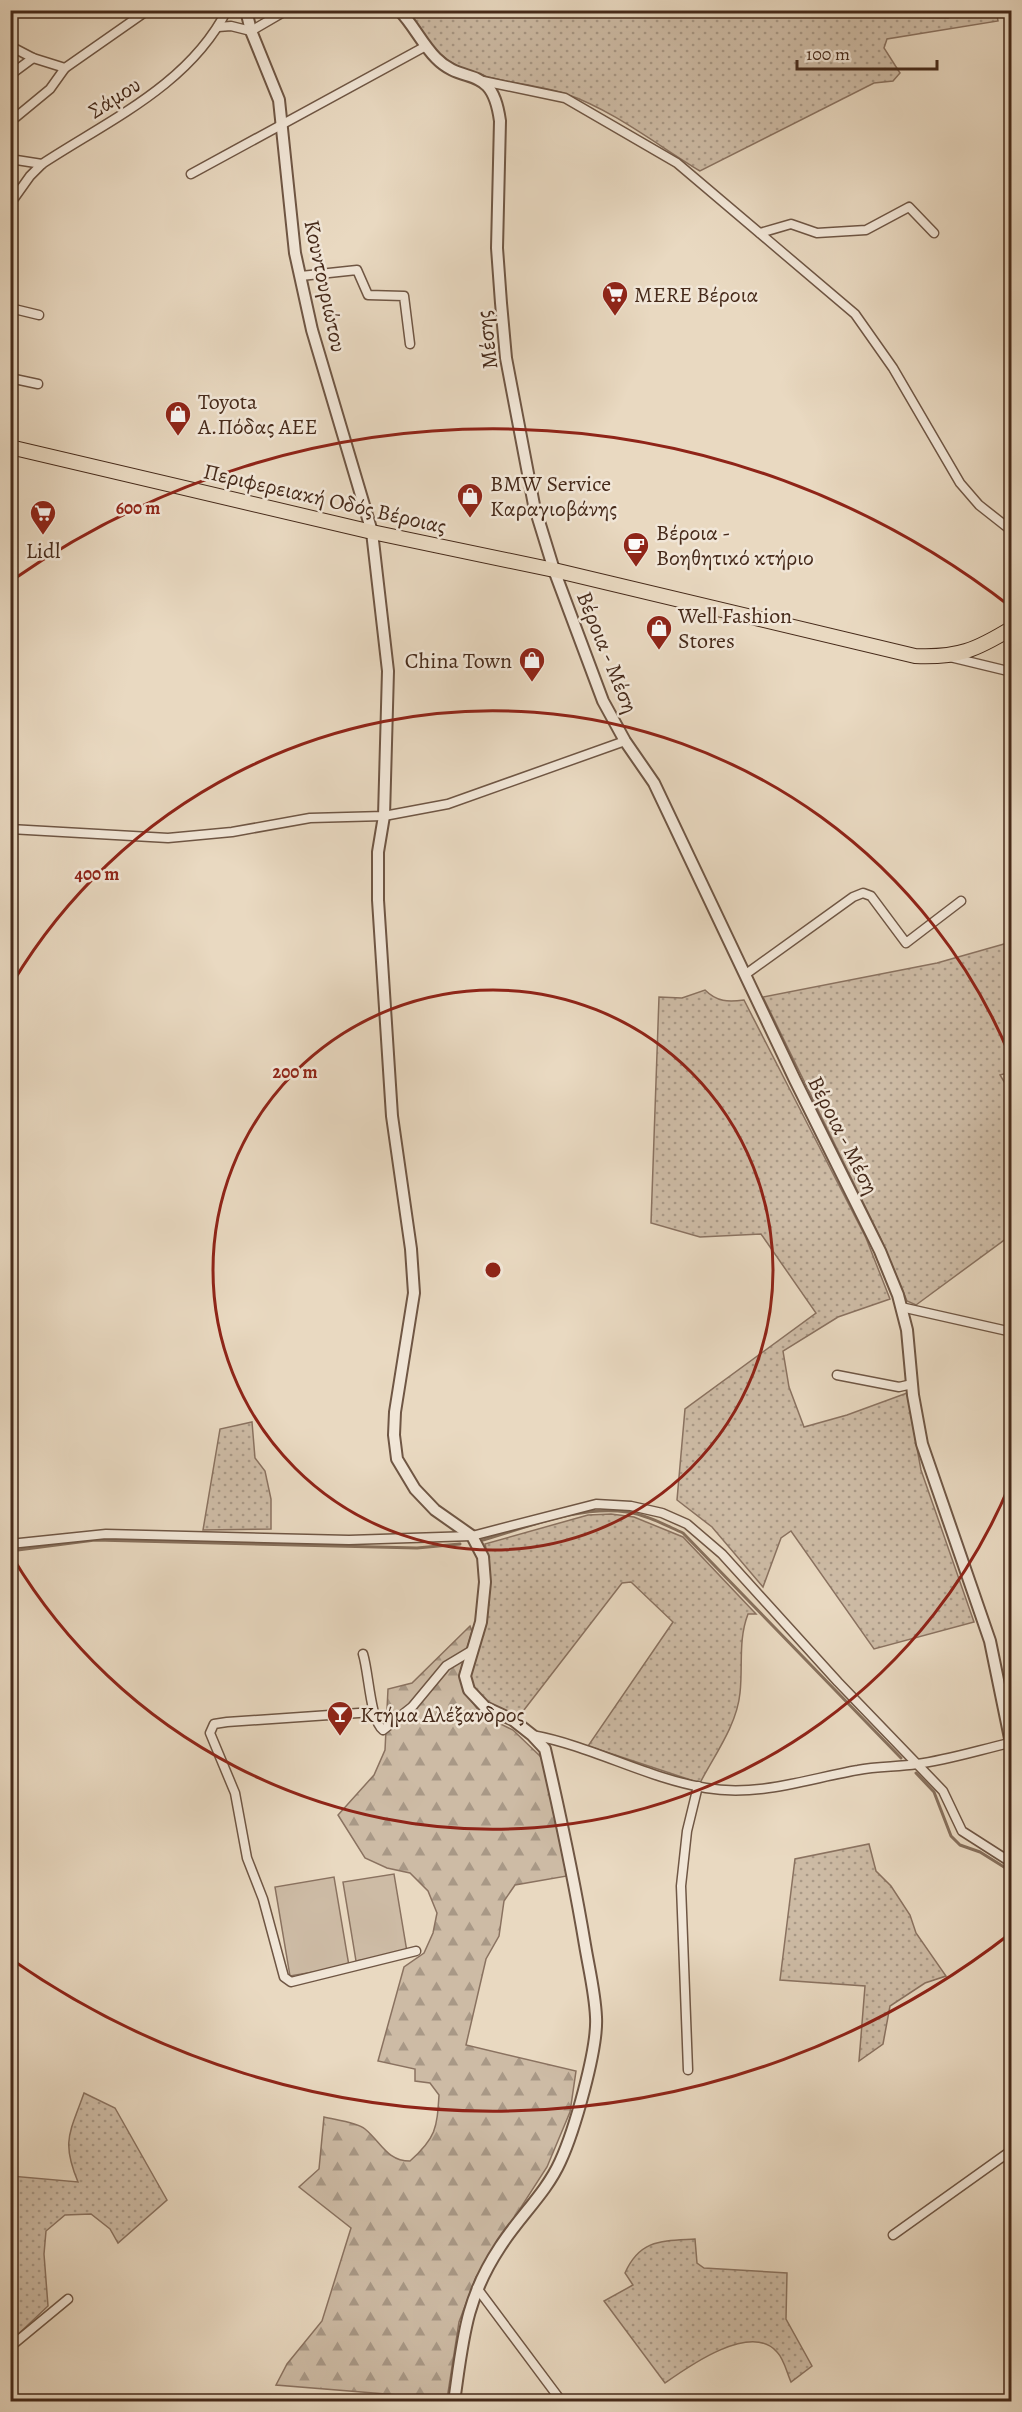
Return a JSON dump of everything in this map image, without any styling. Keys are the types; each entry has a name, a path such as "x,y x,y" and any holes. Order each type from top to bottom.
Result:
{"main road":[{"name":"Περιφερειακή Οδός Βέροιας","path":"10,447 372,532 554,570 915,656 950,657 974,650 1011,628"}],"street":[{"path":"129,10 137,18"},
{"path":"10,122 50,89 65,68 148,10"},
{"name":"Σάμου","path":"10,204 30,176 42,164 170,82 218,27 227,10"},
{"name":"Κουντουριώτου","path":"246,10 251,31 279,100 295,253 312,330 372,532 388,671 384,816 377,876 392,1116 414,1271 413,1303 394,1436 397,1459 415,1489 435,1510 472,1536"},
{"path":"218,27 231,26 251,31 287,10"},
{"path":"399,10 437,60 483,81 566,98 677,162 855,314 893,368 960,483 979,505 1011,531"},
{"path":"10,46 33,58 65,68"},
{"path":"191,174 283,126 426,46"},
{"path":"10,75 33,58"},
{"name":"Μέσης","path":"483,81 498,101 500,121 497,248 506,358 534,505 554,570"},
{"path":"10,159 42,164"},
{"path":"760,233 790,224 817,233 866,230 909,207 934,233"},
{"path":"301,276 357,270 368,295 404,296 410,344"},
{"path":"10,308 39,315"},
{"path":"10,378 38,384"},
{"name":"Βέροια - Μέση","path":"554,570 603,701 625,741 654,783 795,1080 880,1251 902,1307 908,1330 912,1384 922,1444 996,1663 1011,1746"},
{"path":"950,657 1011,672"},
{"path":"10,829 168,838 232,832 310,818 384,816 448,804 625,741"},
{"path":"746,974 853,897 863,893 871,896 906,943 961,901"},
{"path":"902,1307 1011,1332"},
{"path":"837,1375 899,1388 912,1384"},
{"path":"10,1544 106,1534 349,1540 472,1536 596,1504 632,1506 662,1513 687,1524 722,1554 943,1791 962,1831 1011,1863"},
{"path":"454,2402 467,2315 477,2288 499,2248 550,2181 560,2163 568,2143 595,2045 597,2018 576,1889 545,1749 513,1720 485,1707 469,1690 465,1676 481,1622 485,1582 483,1557 472,1536"},
{"path":"363,1654 377,1725 387,1730 412,1707 446,1666 471,1651"},
{"path":"374,1712 227,1722 214,1724 210,1733 235,1793 247,1858 263,1899 284,1977 291,1982 416,1952"},
{"path":"532,1735 558,1740 668,1779 699,1786 768,1790 859,1769 918,1764 1011,1746"},
{"path":"687,2070 681,1886 687,1831 699,1786"},
{"path":"893,2235 1011,2150"},
{"path":"477,2288 562,2402"},
{"path":"10,2347 68,2299"}],"green space":[{"path":"873,10 891,17 948,18 966,11 996,10 998,21 887,39 884,48 900,73 893,81 874,83 700,171 618,119 583,101 550,89 484,76 454,64 435,49 407,11"},
{"path":"1011,942 1011,1072 1000,1075 1011,1093 1011,1235 916,1305 907,1301 881,1239 763,997 937,963"},
{"path":"705,990 723,1000 744,1000 866,1238 890,1299 838,1317 783,1351 789,1387 804,1427 847,1415 907,1393 921,1470 974,1622 874,1649 791,1531 781,1538 763,1587 712,1527 677,1500 685,1409 816,1313 761,1234 700,1237 651,1223 659,997 682,998"},
{"path":"252,1422 255,1458 265,1471 271,1499 271,1529 203,1530 220,1429"},
{"path":"611,1514 634,1517 683,1537 756,1614 748,1614 745,1624 738,1705 724,1740 700,1783 588,1746 673,1622 631,1582 622,1583 517,1719 482,1697 472,1685 469,1677 488,1557 485,1544 588,1515"},
{"path":"470,1626 472,1631 460,1673 463,1690 482,1715 513,1730 542,1758 567,1876 515,1885 504,1901 499,1936 486,1959 466,2045 576,2071 570,2112 547,2167 476,2277 459,2322 447,2399 276,2385 287,2364 322,2321 351,2228 299,2187 319,2169 324,2117 351,2123 365,2129 385,2150 402,2160 410,2161 425,2146 434,2132 439,2095 430,2083 415,2081 415,2069 378,2061 404,1967 424,1953 433,1933 437,1913 428,1891 410,1873 387,1868 365,1858 338,1815 374,1775 385,1750 388,1689 412,1683"},
{"path":"869,1844 876,1871 891,1886 910,1915 916,1933 946,1976 925,1983 890,2006 883,2044 859,2061 865,1986 780,1980 795,1859"},
{"path":"394,1874 407,1952 356,1961 343,1882"},
{"path":"334,1877 349,1966 290,1976 275,1887"},
{"path":"84,2093 115,2108 167,2200 118,2243 110,2229 91,2214 65,2215 46,2231 44,2254 48,2306 11,2341 11,2176 78,2182 70,2156 69,2137"},
{"path":"695,2239 697,2263 704,2268 787,2273 786,2319 812,2366 791,2382 777,2352 766,2344 752,2342 736,2344 720,2350 665,2383 604,2301 633,2285 625,2273 631,2262 645,2248 672,2240"}],"waterway":[{"path":"483,1540 554,1518 609,1511 642,1515 683,1533 901,1758"},
{"path":"10,1551 95,1540 417,1548 460,1544"},
{"path":"916,1773 934,1792 951,1836 960,1845 980,1852 1012,1872"}],"place":[{"name":"MERE Βέροια","path":"615,317"},
{"name":"Toyota Α.Πόδας ΑΕΕ","path":"178,437"},
{"name":"BMW Service Καραγιοβάνης","path":"470,519"},
{"name":"Lidl","path":"43,536"},
{"name":"Βέροια - Βοηθητικό κτήριο","path":"636,568"},
{"name":"Well Fashion Stores","path":"659,651"},
{"name":"China Town","path":"532,683"},
{"name":"Κτήμα Αλέξανδρος","path":"340,1737"}]}
